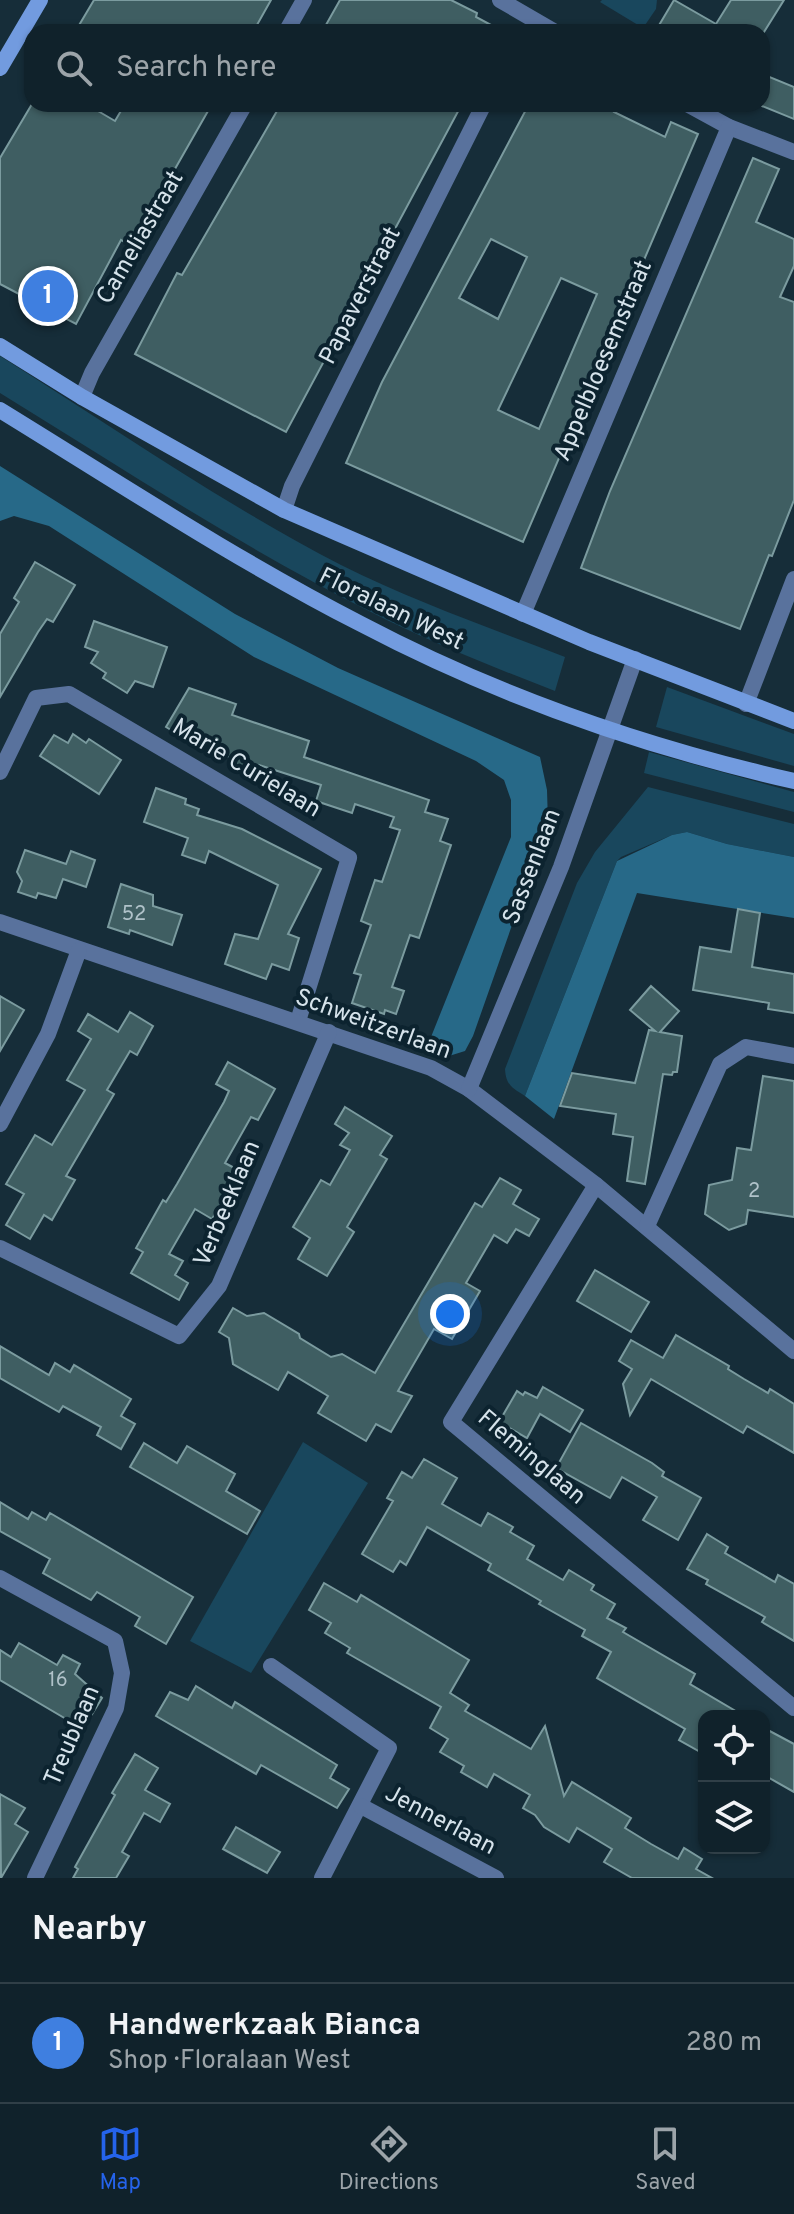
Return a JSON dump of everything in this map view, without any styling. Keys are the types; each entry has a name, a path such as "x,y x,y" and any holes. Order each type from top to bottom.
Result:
{"main road":[{"path":"26,24 40,0"},
{"path":"0,68 24,27"},
{"name":"Floralaan West","path":"0,346 82,397 284,510 523,614 794,721"},
{"name":"Floralaan West","path":"0,410 260,570 363,626 469,674 609,728 719,764 794,781"}],"street":[{"path":"290,24 304,0"},
{"path":"500,0 524,24"},
{"name":"Cameliastraat","path":"82,397 92,373 240,112"},
{"name":"Papaverstraat","path":"284,510 292,486 480,112"},
{"path":"702,112 729,127 794,152"},
{"name":"Appelbloesemstraat","path":"523,614 729,127"},
{"path":"746,704 794,579"},
{"name":"Sassenlaan","path":"469,1089 561,867 635,659"},
{"name":"Marie Curielaan","path":"0,772 36,698 69,694 349,858 298,1021"},
{"name":"Schweitzerlaan","path":"0,922 431,1068 469,1089 596,1185 794,1351"},
{"path":"0,1124 48,1034 79,950"},
{"name":"Verbeeklaan","path":"0,1248 179,1336 219,1286 329,1032"},
{"path":"647,1226 720,1064 746,1047 794,1056"},
{"name":"Fleminglaan","path":"596,1185 451,1422 794,1708"},
{"name":"Treublaan","path":"0,1578 115,1641 122,1673 116,1708 35,1878"},
{"name":"Jennerlaan","path":"271,1666 389,1748 322,1878"},
{"name":"Jennerlaan","path":"361,1806 496,1878"}],"shaded area":[{"path":"657,0 656,9 646,24 636,24 600,2"},
{"path":"0,356 211,491 341,565 424,602 565,657 555,691 439,644 371,612 183,507 0,393"},
{"path":"0,466 235,614 338,668 540,757 547,790 548,823 465,1051 449,1056 425,1052 511,837 511,800 504,780 476,761 254,657 49,526 14,516 0,521"},
{"path":"667,687 794,734 794,766 656,727"},
{"path":"649,752 794,792 794,812 644,773"},
{"path":"648,787 794,824 794,857 727,844 687,832 672,835 621,857 525,1096 510,1086 505,1069 577,883 595,852"},
{"path":"687,832 727,844 794,857 794,918 637,893 554,1119 525,1096 617,861 672,835"},
{"path":"303,1442 368,1483 251,1673 190,1641"}],"building":[{"path":"94,0 271,0 258,24 80,24"},
{"path":"340,0 451,0 477,13 476,17 489,24 326,24"},
{"path":"674,0 716,24 660,24"},
{"path":"731,0 784,0 769,24 716,24"},
{"path":"770,77 794,87 794,119 770,109"},
{"path":"27,112 100,112 115,121 120,112 207,112 131,246 121,240 76,324 0,284 0,158"},
{"path":"276,112 458,112 286,432 135,354 177,273 182,275"},
{"path":"525,112 614,112 665,137 671,122 698,134 523,542 346,463 382,382","holes":["491,239 527,257 498,319 459,298","561,278 597,294 539,429 498,410"]},
{"path":"753,158 779,169 756,222 794,239 794,266 780,297 794,302 794,500 740,629 581,568 610,491"},
{"path":"35,562 75,585 53,622 47,619 38,632 0,697 0,634 19,602 14,598"},
{"path":"94,621 167,647 153,687 135,681 127,693 103,678 106,673 91,663 98,652 85,647"},
{"path":"189,688 236,704 232,715 309,741 304,757 429,800 425,812 448,819 440,841 451,845 419,938 410,935 392,987 404,991 396,1014 385,1010 384,1014 352,1003 361,975 354,973 371,925 361,921 375,880 382,882 400,830 390,827 394,817 355,804 352,813 316,801 321,785 259,765 256,772 230,763 231,759 201,736 196,745 166,727"},
{"path":"73,734 86,743 89,739 121,760 99,794 40,756 54,735 68,743"},
{"path":"156,788 186,799 185,804 199,809 197,815 242,829 321,869 288,934 299,938 289,970 272,964 266,979 225,964 235,934 258,939 278,885 209,851 205,863 182,855 188,838 144,822"},
{"path":"25,850 66,864 71,851 95,860 86,887 63,879 56,898 38,893 36,898 18,892 22,881 17,872"},
{"path":"121,884 153,895 153,906 182,915 172,945 130,930 129,934 108,927"},
{"path":"738,909 760,913 752,967 794,974 794,1013 768,1009 769,1003 693,990 700,947 731,952"},
{"path":"651,986 679,1011 660,1032 682,1036 677,1072 663,1074 645,1184 627,1181 633,1137 613,1134 616,1114 560,1106 572,1073 635,1083 649,1030 655,1031 630,1010"},
{"path":"0,996 24,1010 0,1051"},
{"path":"130,1012 153,1026 137,1055 130,1051 107,1090 114,1094 66,1176 75,1180 52,1220 44,1215 30,1239 6,1225 24,1194 6,1184 35,1135 52,1145 85,1090 67,1080 91,1039 78,1031 88,1014 118,1032"},
{"path":"228,1062 275,1089 258,1120 251,1117 225,1163 240,1171 212,1219 195,1209 169,1254 183,1261 175,1275 188,1283 179,1300 131,1273 143,1252 136,1248 224,1102 229,1091 216,1084"},
{"path":"763,1076 794,1081 794,1217 748,1210 746,1224 729,1230 705,1214 709,1185 732,1180 737,1148 751,1150"},
{"path":"345,1107 392,1136 380,1155 387,1159 347,1227 354,1232 327,1276 298,1259 310,1238 293,1227 321,1180 330,1185 350,1150 340,1145 349,1133 335,1124"},
{"path":"500,1178 521,1190 513,1204 539,1219 529,1236 516,1229 507,1243 494,1235 466,1283 480,1291 452,1339 434,1329 398,1391 412,1396 391,1432 376,1424 366,1441 318,1413 328,1396 288,1372 278,1390 233,1364 229,1338 219,1332 233,1308 247,1316 264,1313 331,1357 342,1354 375,1373 475,1203 482,1207"},
{"path":"595,1270 649,1302 631,1332 577,1301"},
{"path":"676,1335 729,1366 728,1369 744,1379 768,1393 770,1389 794,1404 794,1453 747,1426 743,1433 651,1379 630,1415 623,1384 632,1369 619,1361 631,1340 663,1358"},
{"path":"0,1346 49,1375 55,1363 70,1372 74,1365 131,1399 121,1416 135,1424 121,1449 97,1435 101,1427 63,1406 59,1412 0,1378"},
{"path":"543,1387 583,1410 570,1432 540,1414 527,1438 499,1422 517,1391 537,1398"},
{"path":"581,1423 652,1463 664,1472 662,1476 701,1498 678,1540 643,1520 657,1497 622,1477 610,1498 556,1468"},
{"path":"144,1443 177,1463 187,1446 235,1474 226,1491 260,1511 247,1534 130,1467"},
{"path":"424,1459 457,1478 442,1504 481,1526 488,1513 513,1527 510,1532 534,1546 527,1559 563,1580 569,1570 594,1585 591,1590 615,1604 607,1618 626,1628 623,1632 695,1674 690,1684 734,1710 698,1710 698,1751 679,1740 685,1729 597,1678 611,1652 582,1636 585,1630 488,1570 491,1564 427,1527 406,1565 400,1561 393,1572 362,1554 393,1501 387,1498 402,1472 412,1478"},
{"path":"0,1502 28,1519 32,1512 46,1520 50,1513 193,1597 166,1644 135,1626 140,1617 97,1592 91,1600 43,1573 50,1559 0,1531"},
{"path":"707,1534 728,1547 725,1553 775,1582 778,1575 794,1584 794,1641 762,1622 765,1617 706,1584 708,1580 687,1569"},
{"path":"324,1583 357,1602 361,1595 469,1660 450,1693 469,1705 465,1711 531,1749 545,1726 564,1796 572,1782 631,1818 625,1828 651,1844 678,1859 684,1848 702,1859 696,1869 712,1878 632,1878 604,1862 612,1849 577,1828 569,1842 544,1827 535,1815 523,1808 530,1795 494,1774 487,1787 461,1772 464,1766 440,1752 448,1739 430,1728 441,1707 347,1653 350,1648 325,1633 331,1623 309,1610"},
{"path":"19,1643 57,1665 63,1655 80,1664 75,1674 102,1698 83,1729 0,1680 0,1650 11,1657"},
{"path":"196,1686 232,1708 235,1702 337,1765 330,1778 349,1789 337,1808 261,1765 256,1774 156,1716 170,1692 188,1700"},
{"path":"770,1731 794,1744 794,1792 770,1778"},
{"path":"135,1754 158,1768 145,1790 170,1804 160,1822 144,1813 122,1852 129,1856 116,1878 73,1878 78,1869 75,1867 115,1795 112,1793"},
{"path":"0,1794 25,1808 15,1824 28,1832 1,1878"},
{"path":"236,1827 280,1852 267,1873 223,1849"}],"place":[{"name":"Handwerkzaak Bianca","path":"48,296"}]}
